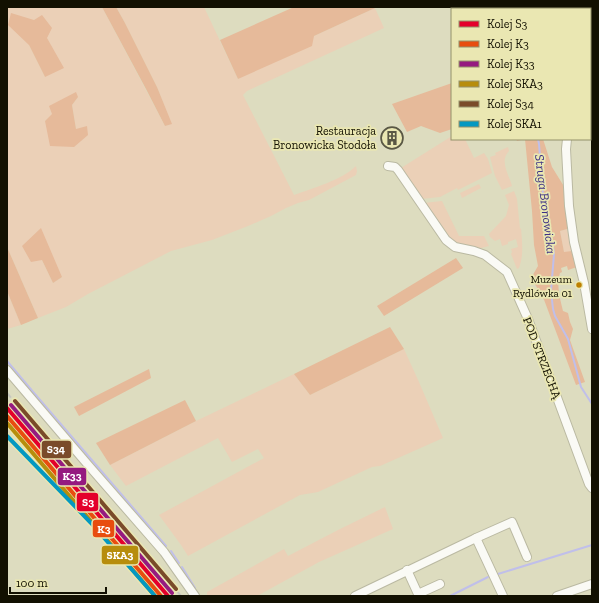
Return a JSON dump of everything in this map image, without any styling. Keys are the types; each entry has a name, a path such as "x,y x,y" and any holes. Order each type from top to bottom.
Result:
{"street":[{"path":"567,140 569,206 574,242 592,329"},
{"name":"POD STRZECHĄ","path":"388,166 395,167 398,170 446,240 455,248 474,251 485,256 507,272 528,319 589,484 592,488"},
{"path":"7,370 164,552 195,596"},
{"path":"355,596 407,570 512,522 527,557"},
{"path":"476,538 503,596"},
{"path":"407,570 418,594 440,584"},
{"path":"557,596 592,584"}],"shaded area":[{"path":"7,7 102,7 165,126 171,124 157,87 116,7 204,7 238,79 314,36 375,8 384,28 247,91 243,95 294,195 335,179 356,166 356,175 309,200 286,208 248,226 212,240 171,251 66,307 38,318 7,247","holes":["42,16 47,38 45,77 29,45 34,20","78,97 72,105 76,129 45,121","42,260 62,277 53,283"]},
{"path":"102,7 116,7 157,87 172,124 165,126"},
{"path":"294,7 375,8 314,36 312,46 238,79 220,40"},
{"path":"460,7 554,7 554,8"},
{"path":"11,13 34,20 42,15 52,28 47,38 64,68 45,77 29,45 8,25"},
{"path":"451,83 451,129 440,133 421,126 407,132 392,104"},
{"path":"76,92 78,97 72,105 76,129 87,126 88,135 74,147 50,146 45,121 52,114 49,106"},
{"path":"451,137 451,140 465,140 474,158 484,153 488,159 492,173 440,197 421,199 401,168"},
{"path":"525,140 543,140 552,167 565,188 567,229 560,231 564,252 572,251 577,267 568,270 567,266 561,268 562,272 560,273 558,287 563,311 568,313 573,329 570,340 585,382 576,385 543,297 531,278 538,266 534,245"},
{"path":"508,147 509,151 506,155 505,164 512,186 502,190 495,176 490,157"},
{"path":"479,184 481,188 462,198 460,193"},
{"path":"514,191 517,199 522,243 522,258 519,268 517,269 511,254 511,249 518,247 516,239 502,246 500,239 495,241 489,234 506,216 509,205 505,195"},
{"path":"442,201 459,236 484,236 489,246 477,249 455,245 424,203"},
{"path":"41,228 62,277 53,283 42,260 31,262 22,246"},
{"path":"567,229 572,251 564,253 560,231"},
{"path":"7,247 38,318 21,325 7,291"},
{"path":"456,258 463,268 384,316 377,306"},
{"path":"7,291 21,325 7,329"},
{"path":"390,327 404,349 310,395 294,374"},
{"path":"404,349 443,438 380,466 372,467 318,492 300,495 188,556 159,515 264,458 258,449 232,462 218,438 126,486 110,465 196,421 294,374 310,395"},
{"path":"149,369 151,378 79,416 74,407"},
{"path":"185,400 196,421 110,465 96,443"},
{"path":"385,507 393,529 319,562 257,596 207,596 207,592 284,549 288,556"}],"waterway":[{"name":"Struga Bronowicka","path":"538,140 544,207 554,254 551,291 553,309 555,316 568,339 581,387 592,404"},
{"path":"7,361 166,546"},
{"name":"Struga Bronowicka","path":"498,574 592,545"},
{"path":"171,551 179,563"},
{"path":"182,567 195,588"},
{"name":"Struga Bronowicka","path":"450,596 488,577"}],"railway":[{"path":"7,393 181,596"}],"rail line":[{"name":"S34","path":"15,401 176,589"},
{"name":"K33","path":"11,405 172,593"},
{"name":"S3","path":"7,408 168,596"},
{"name":"K3","path":"7,416 161,596"},
{"name":"SKA3","path":"7,423 155,596"},
{"name":"SKA1","path":"7,436 91,523 155,596"}],"place":[{"name":"Restauracja Bronowicka Stodoła","path":"392,138"},
{"name":"Muzeum Rydlówka 01","path":"579,285"}]}
